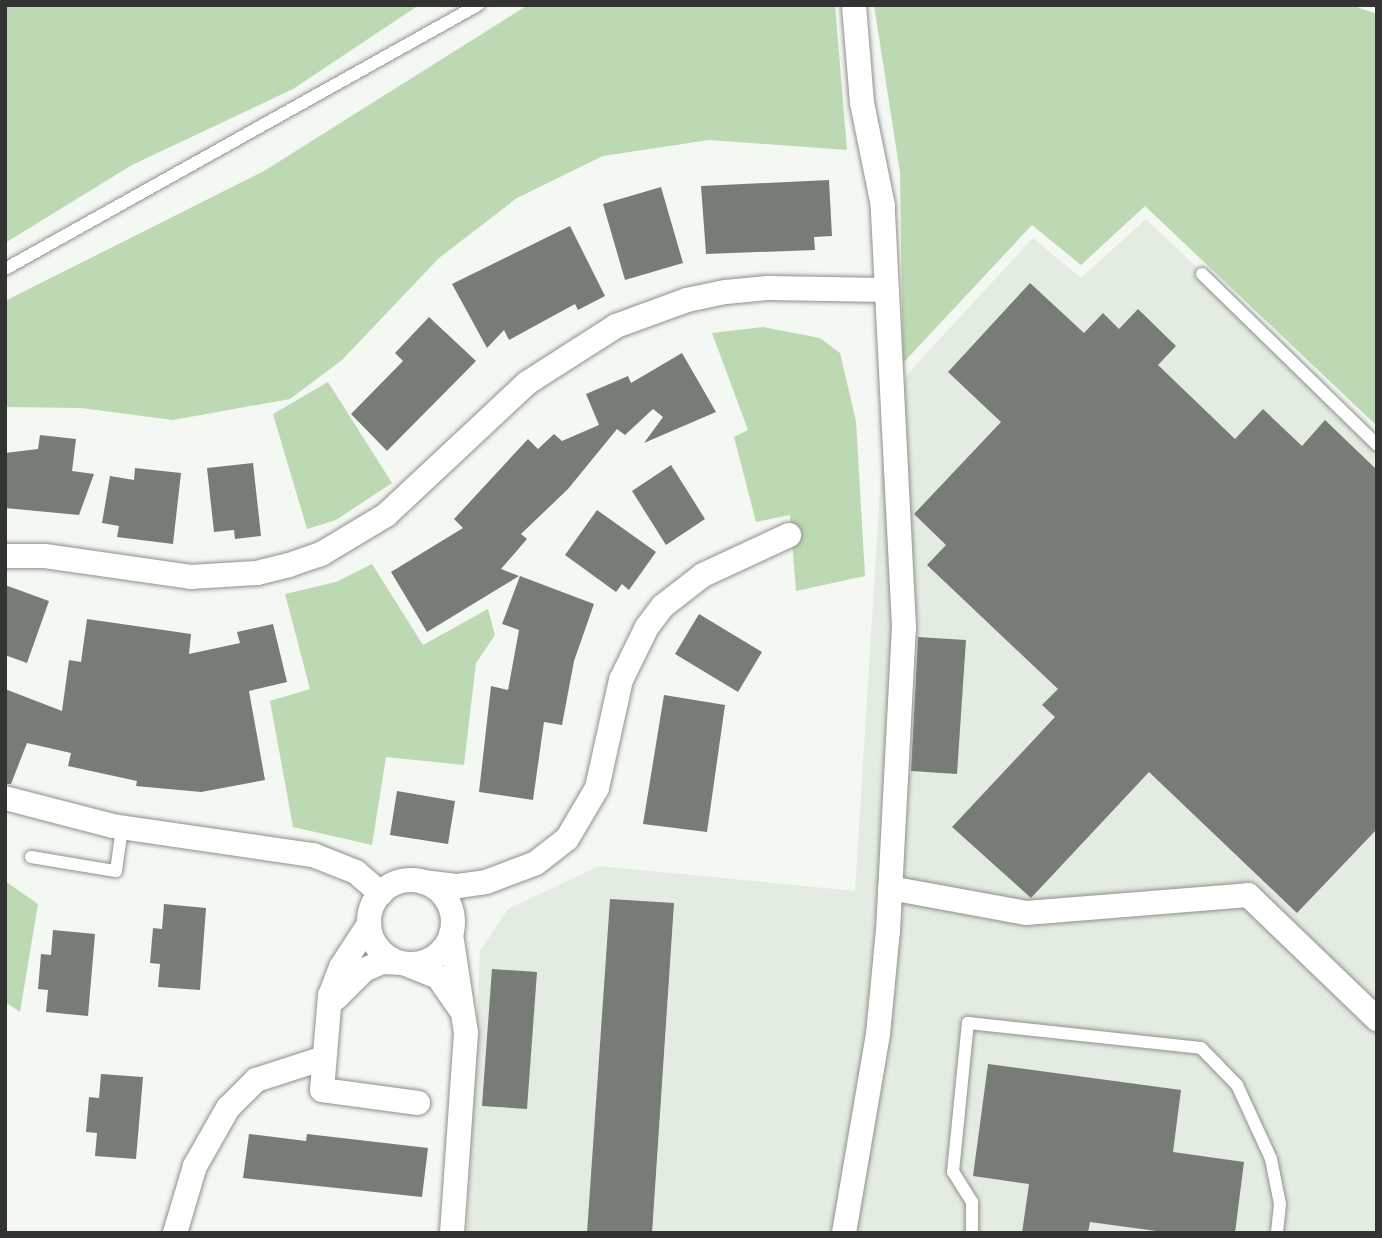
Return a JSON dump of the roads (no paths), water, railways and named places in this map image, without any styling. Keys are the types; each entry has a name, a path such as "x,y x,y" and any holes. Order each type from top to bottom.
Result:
{"street":[{"path":"844,1233 878,1034 890,888 904,627 883,206 862,103 854,5"},
{"path":"5,556 45,556 190,577 257,573 289,565 340,544 386,515 527,383 616,326 687,300 726,292 768,288 887,290"},
{"path":"418,1103 322,1090 328,1018 336,976 369,924 381,894 397,883 423,882 458,886 493,880 536,863 579,824 597,788 621,680 637,643 663,607 703,575 789,536"},
{"path":"5,798 122,828 313,855 356,872 381,894"},
{"path":"328,1018 339,994 356,975 382,962 403,963 432,959 471,901 493,880"},
{"path":"423,882 448,902 466,1020 452,1233"},
{"path":"890,888 1026,913 1248,895 1377,1019"},
{"path":"369,924 378,948 403,963 425,969 444,983 466,1020"},
{"path":"175,1233 195,1166 228,1108 256,1080 324,1058"}],"lane":[{"path":"5,269 478,5"},
{"path":"1202,274 1377,445"},
{"path":"31,857 116,871 122,828"},
{"path":"972,1233 972,1202 953,1172 968,1023 1201,1048 1237,1085 1271,1160 1280,1203 1277,1233"}]}
